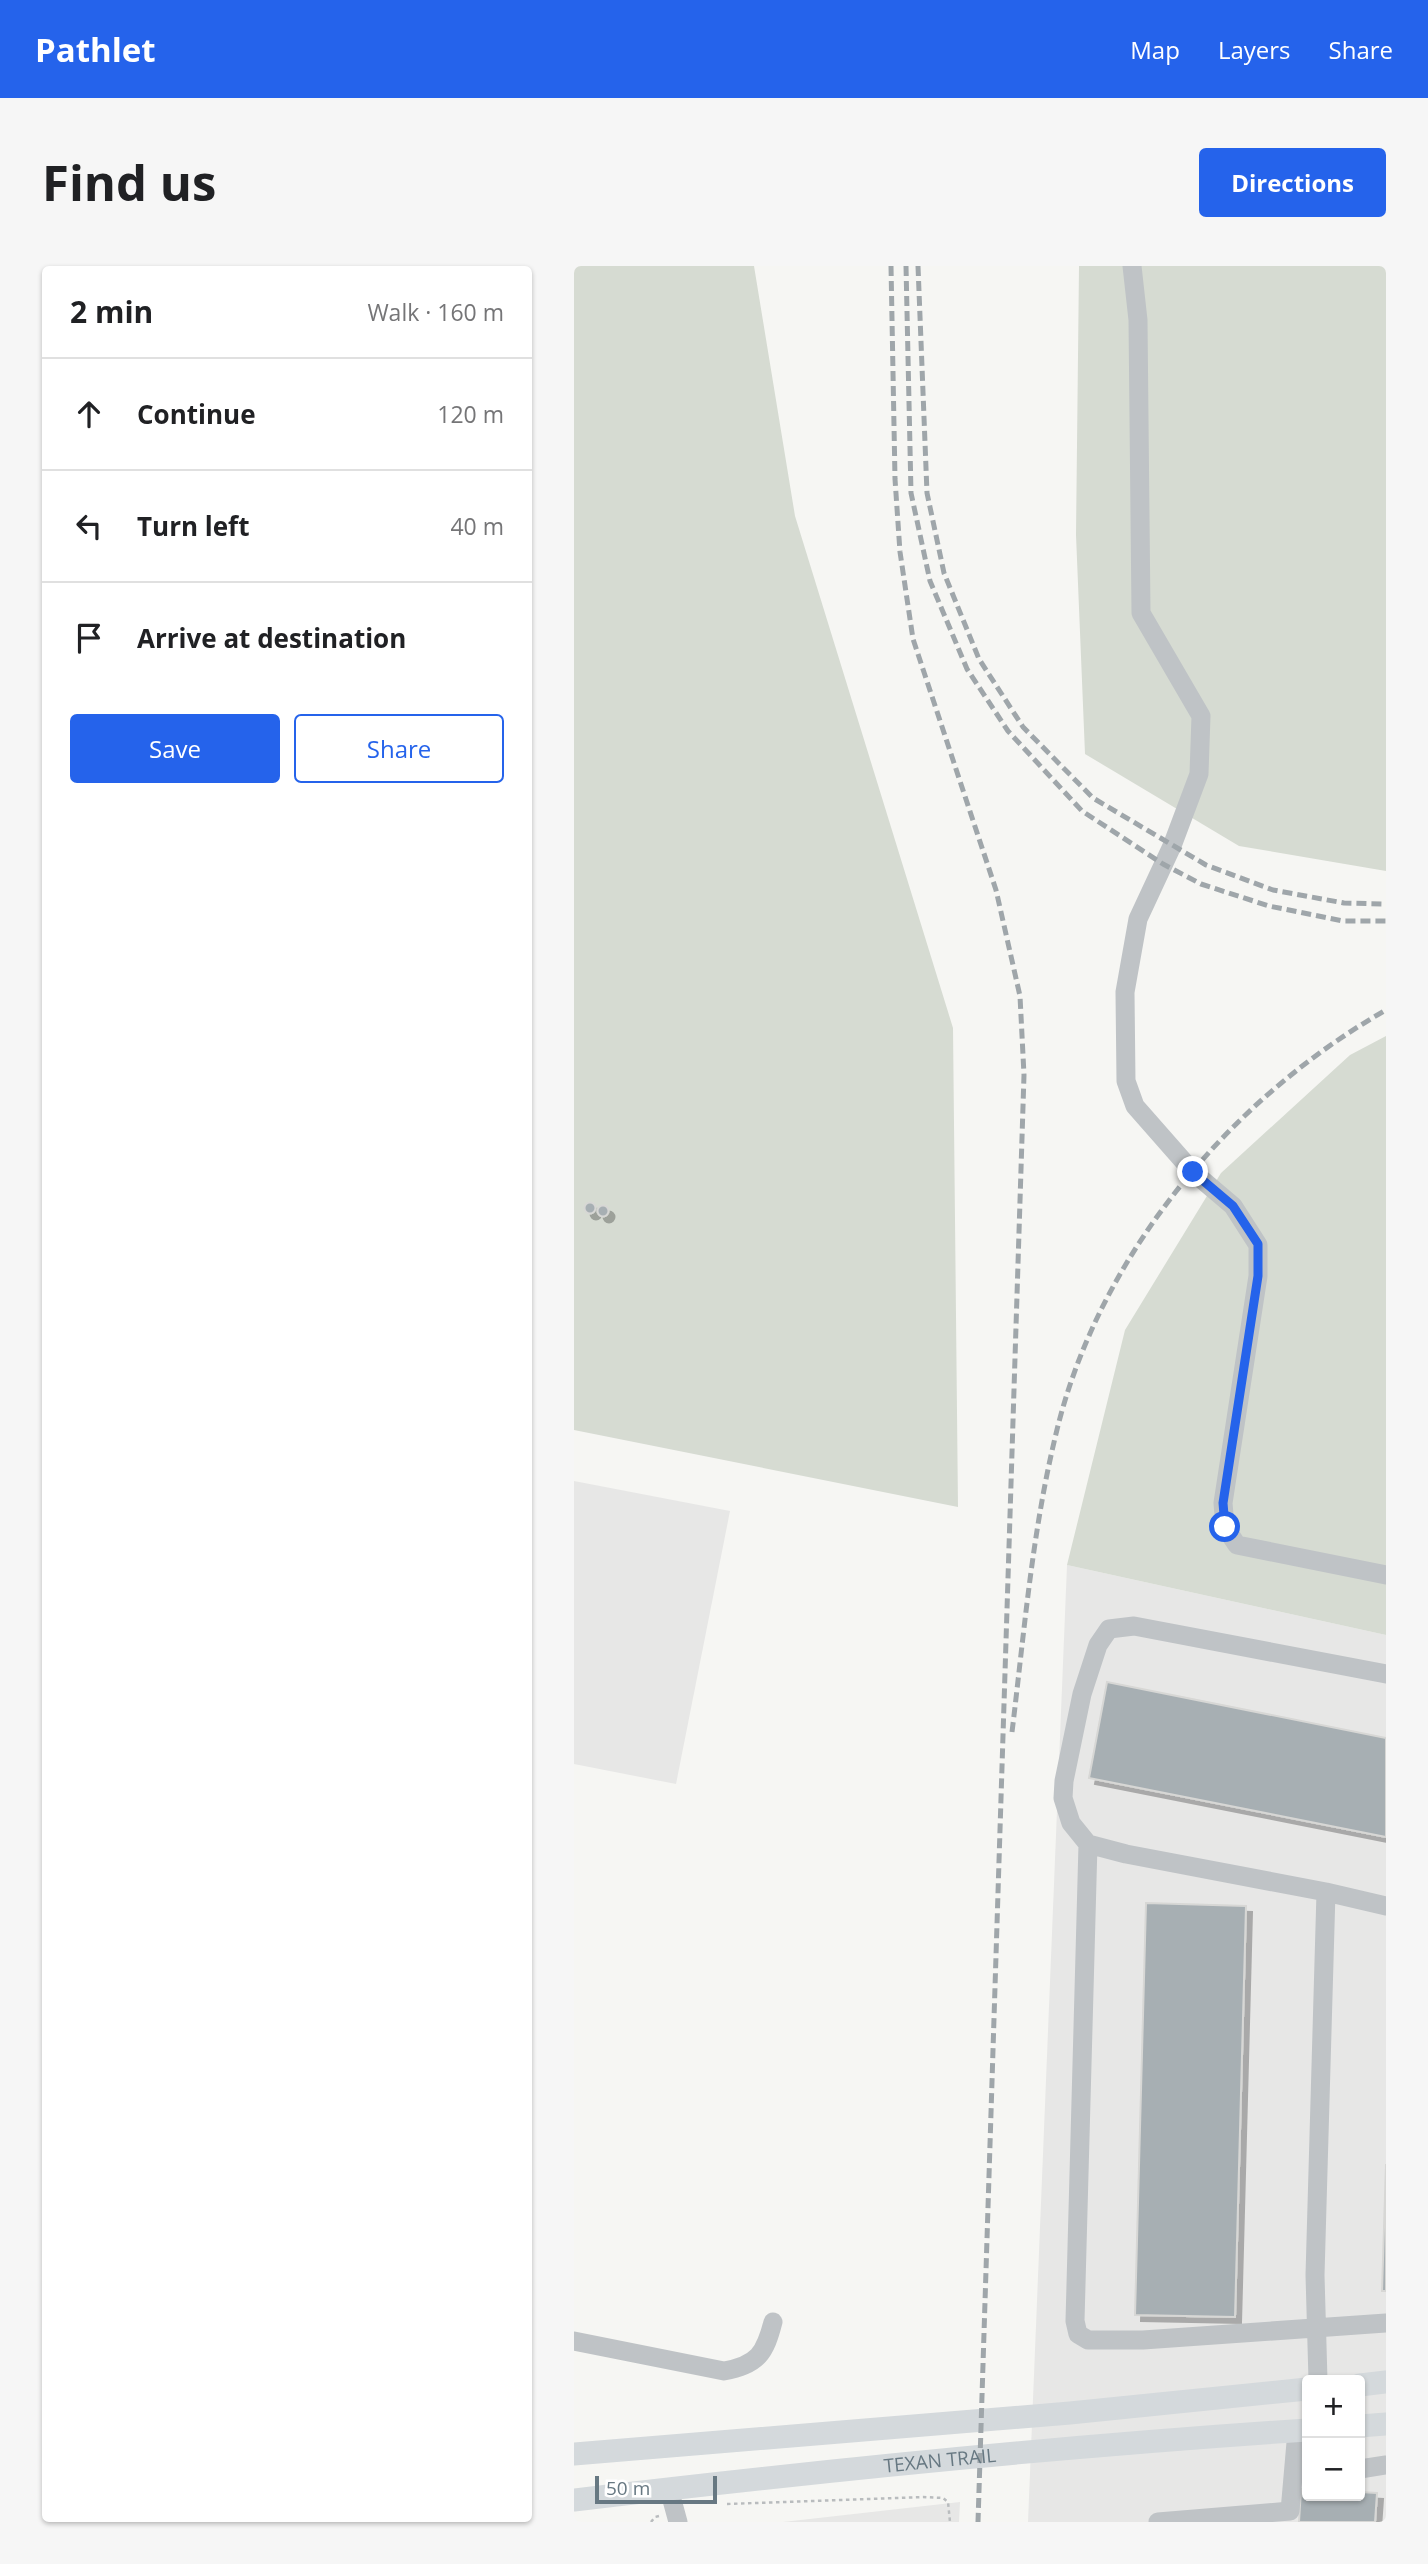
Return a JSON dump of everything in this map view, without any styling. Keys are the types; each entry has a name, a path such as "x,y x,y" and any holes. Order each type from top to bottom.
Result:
{"main road":[{"path":"1365,2384 1386,2382"},
{"name":"TEXAN TRAIL","path":"574,2454 1070,2413 1302,2390"},
{"path":"1365,2426 1386,2424"},
{"name":"TEXAN TRAIL","path":"574,2500 1177,2439 1302,2430"}],"lane":[{"path":"1132,266 1138,320 1141,613 1201,716 1199,774 1172,846 1138,919 1125,992 1126,1081 1135,1106 1193,1172 1233,1206 1258,1244 1258,1276 1223,1503 1225,1527 1237,1545 1386,1576"},
{"path":"1386,1674 1134,1626 1108,1629 1098,1645 1082,1694 1063,1798 1072,1822 1088,1844 1075,2321 1078,2334 1088,2340 1143,2340 1386,2323"},
{"path":"1088,1844 1386,1906"},
{"path":"1318,2375 1315,2275 1326,1892"},
{"path":"574,2341 724,2371 739,2368 761,2354 767,2345 773,2322"},
{"path":"1158,2522 1290,2511 1300,2478 1302,2430"},
{"path":"1365,2468 1386,2465"},
{"path":"669,2489 676,2517"}],"path":[{"path":"728,2504 943,2498 948,2502 950,2522"},
{"path":"651,2522 654,2517 676,2517"}],"shaded area":[{"path":"574,266 754,266 795,516 953,1028 958,1507 574,1430"},
{"path":"1079,266 1386,266 1386,871 1239,846 1085,754 1076,535"},
{"path":"1386,1036 1386,1635 1067,1565 1125,1330 1221,1173 1350,1055"},
{"path":"574,1481 730,1511 676,1784 574,1764"},
{"path":"1067,1565 1386,1635 1386,2522 1028,2522"},
{"path":"960,2502 959,2522 783,2522"}],"building":[{"path":"590,1202 596,1208 590,1214 584,1208"},
{"path":"603,1205 609,1211 603,1217 597,1211"},
{"path":"1107,1682 1386,1738 1386,1837 1089,1778"},
{"path":"1146,1903 1246,1906 1235,2317 1135,2315"},
{"path":"1386,2164 1386,2291 1382,2291"},
{"path":"1301,2489 1302,2501 1365,2501 1365,2492 1377,2493 1375,2522 1299,2522"}],"railway":[{"path":"891,266 895,479 900,552 913,639 996,890 1020,996 1024,1075 978,2522"},
{"path":"906,266 911,493 930,581 967,669 1008,731 1082,811 1163,864 1201,884 1269,906 1343,921 1386,921"},
{"path":"918,266 927,493 944,573 979,659 1023,727 1093,798 1206,865 1273,890 1344,903 1386,904"},
{"path":"1012,1732 1029,1584 1047,1474 1075,1372 1102,1308 1136,1248 1177,1191 1223,1138 1273,1090 1328,1047 1386,1010"}],"route":[{"path":"1193,1172 1233,1206 1258,1244 1258,1276 1223,1503 1225,1527"}]}
